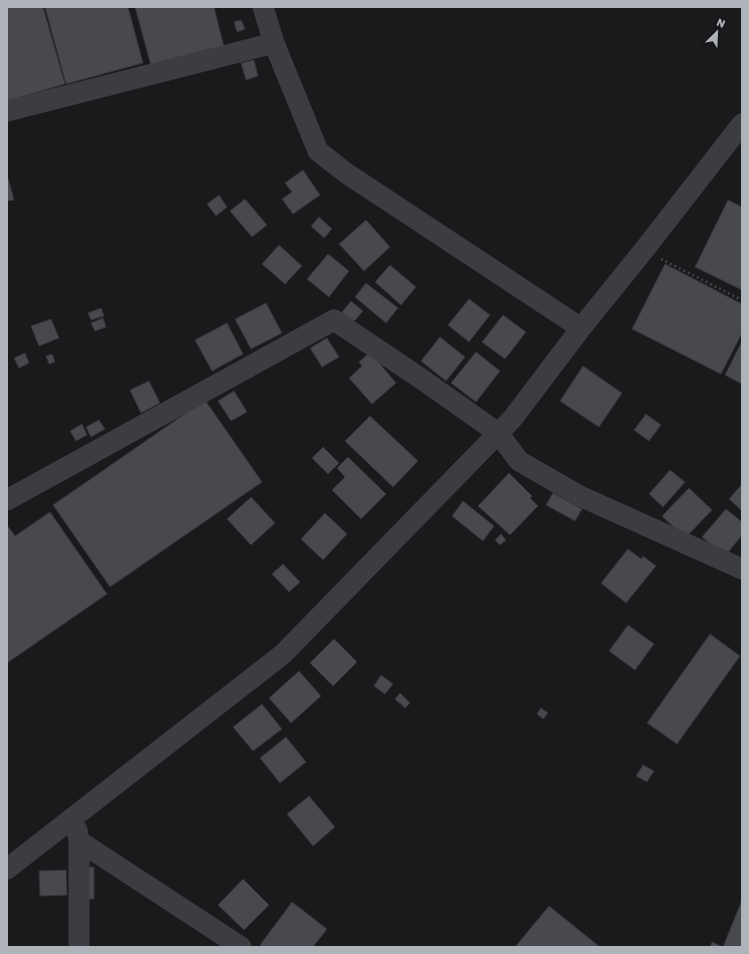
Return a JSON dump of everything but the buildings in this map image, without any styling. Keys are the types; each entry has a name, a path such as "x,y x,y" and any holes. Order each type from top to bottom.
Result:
{"street":[{"path":"263,7 274,43 318,151 346,174 580,328"},
{"path":"7,112 274,43"},
{"path":"7,869 283,654 513,418 580,328 644,250 742,124"},
{"path":"7,500 334,320 498,433 519,461 574,492 742,570"},
{"path":"74,817 79,841 79,947"},
{"path":"79,841 241,947"}],"path":[{"path":"644,250 742,300"}]}
